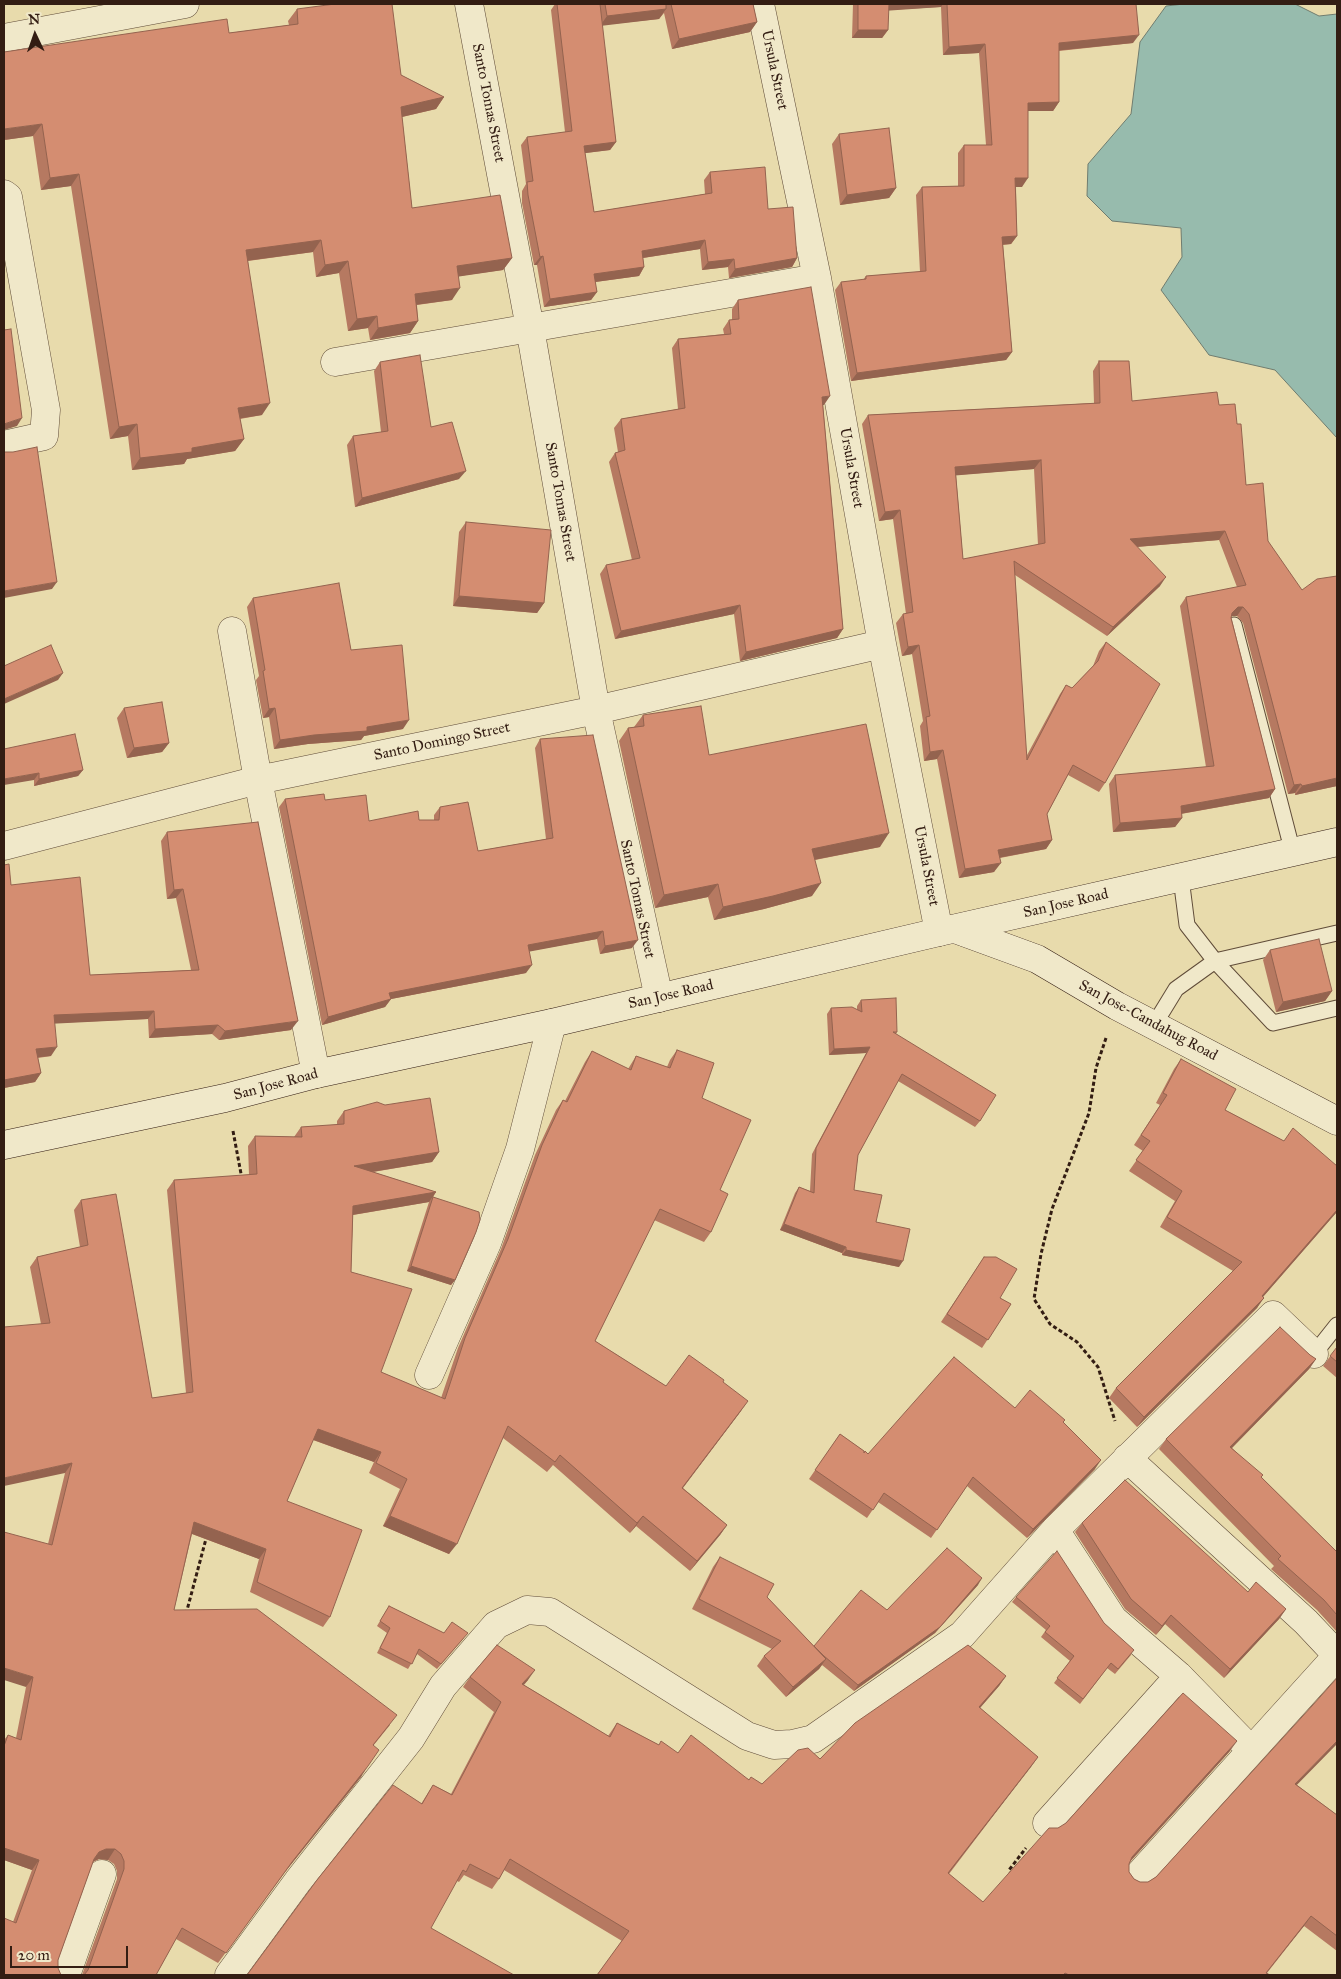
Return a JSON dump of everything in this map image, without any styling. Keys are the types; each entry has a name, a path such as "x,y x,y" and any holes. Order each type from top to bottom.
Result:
{"street":[{"path":"4,38 185,4"},
{"name":"Santo Tomas Street","path":"469,4 530,328 596,710 659,998"},
{"name":"Ursula Street","path":"760,4 817,278 882,644 948,931"},
{"path":"4,194 8,197 46,410 44,436 4,445"},
{"path":"335,362 817,278"},
{"path":"232,631 258,780 316,1074"},
{"name":"Santo Domingo Street","path":"4,846 258,780 596,710 882,644"},
{"name":"San Jose Road","path":"4,1145 225,1098 316,1074 552,1024 1337,842"},
{"name":"San Jose-Candahug Road","path":"948,931 1037,959 1116,1006 1154,1024 1337,1121"},
{"path":"429,1375 487,1243 516,1158 552,1024"},
{"path":"229,1975 298,1881 412,1738 443,1686 496,1625 527,1610 550,1612 747,1736 774,1745 792,1744 813,1739 962,1635 1054,1530 1273,1315 1314,1354"},
{"path":"1127,1458 1306,1622 1337,1656 1137,1877"},
{"path":"1054,1530 1113,1619 1179,1676 1251,1750"},
{"path":"1047,1823 1179,1676"},
{"path":"66,1975 102,1874"}],"lane":[{"path":"1234,625 1292,853"},
{"path":"1181,878 1187,925 1215,961 1272,1023 1337,1008"},
{"path":"1154,1024 1176,989 1215,961 1337,933"},
{"path":"1314,1354 1337,1325"}],"path":[{"path":"1116,1006 1096,1068 1089,1113 1052,1209 1041,1254 1034,1299 1050,1324 1078,1342 1098,1367 1127,1458"},
{"path":"225,1098 239,1156 243,1183"},
{"path":"184,1623 208,1530"},
{"path":"1013,1878 1009,1870 1047,1823"}],"shaded area":[{"path":"1184,4 1295,4 1319,16 1337,14 1337,438 1275,370 1209,355 1161,290 1182,257 1181,228 1112,221 1087,196 1088,164 1131,114 1140,42 1166,6"}],"building":[{"path":"335,4 392,4 401,75 444,97 401,107 412,208 500,195 512,258 457,266 460,288 415,294 418,321 378,328 377,316 357,319 348,261 325,265 321,240 246,250 270,403 238,408 244,439 192,448 192,452 140,458 137,424 119,427 79,174 50,178 42,124 4,129 4,52 227,19 229,33 298,24 297,9"},
{"path":"557,4 600,4 616,142 584,146 594,212 712,193 710,172 765,167 768,209 793,207 797,258 735,269 734,259 708,262 705,240 642,251 644,267 594,274 597,292 550,299 543,256 540,257 528,195 527,182 533,181 527,137 572,131"},
{"path":"605,4 666,4 666,9 607,16"},
{"path":"671,4 753,4 757,22 679,39"},
{"path":"858,4 889,4 888,30 858,30"},
{"path":"947,4 1136,4 1139,35 1059,43 1059,102 1028,103 1028,178 1015,178 1017,236 1002,237 1012,352 857,373 841,282 866,279 866,276 926,271 922,187 964,186 964,145 992,145 985,44 949,47"},
{"path":"889,128 896,188 847,195 839,134"},
{"path":"811,287 830,396 822,397 843,629 746,652 740,605 621,631 606,565 640,558 615,453 625,450 621,419 685,408 678,339 731,334 729,320 739,319 738,300"},
{"path":"11,329 22,418 4,424 4,330"},
{"path":"420,355 431,427 452,422 466,471 362,498 353,436 388,431 380,362"},
{"path":"1099,361 1129,361 1132,401 1217,392 1219,405 1235,404 1237,424 1241,424 1246,485 1263,483 1268,541 1302,590 1317,579 1337,576 1337,778 1302,786 1301,784 1294,785 1249,614 1243,607 1238,607 1232,613 1231,618 1275,789 1181,806 1182,818 1120,823 1115,775 1214,766 1186,597 1246,585 1225,531 1130,539 1166,577 1113,627 1014,561 1027,760 1066,685 1072,688 1098,661 1106,642 1160,684 1105,783 1073,765 1047,814 1052,840 998,850 1001,863 965,869 943,750 930,752 926,717 930,716 919,645 908,647 903,614 913,612 900,510 885,512 868,415 1100,403","holes":["1041,460 1045,543 963,559 955,467"]},
{"path":"37,447 57,582 4,591 4,451 13,452"},
{"path":"466,522 551,530 544,603 459,596"},
{"path":"339,583 351,650 402,645 409,720 367,727 367,731 280,740 275,708 269,709 263,671 265,670 253,598"},
{"path":"51,645 63,673 4,699 4,666"},
{"path":"162,702 169,743 134,748 124,708"},
{"path":"701,706 709,755 866,724 889,833 812,849 821,883 723,907 718,884 664,895 628,728 644,726 643,715"},
{"path":"75,734 83,770 39,779 39,773 4,779 4,749"},
{"path":"593,735 638,940 605,946 603,931 528,945 532,965 389,993 391,999 328,1017 285,799 324,794 325,800 366,795 369,821 418,811 419,820 439,820 440,807 468,802 478,851 553,838 540,739"},
{"path":"258,822 298,1021 225,1031 218,1025 155,1029 154,1011 54,1015 57,1047 36,1049 41,1073 4,1080 4,865 9,864 11,885 80,877 90,975 199,970 183,889 174,890 167,832"},
{"path":"1319,939 1332,991 1283,1002 1270,950"},
{"path":"896,998 897,1032 893,1032 996,1095 980,1121 902,1074 858,1155 854,1190 882,1195 876,1222 910,1229 903,1261 846,1250 846,1247 784,1224 799,1187 814,1193 816,1148 870,1047 834,1049 831,1008 852,1007 862,1012 861,1000"},
{"path":"677,1050 714,1063 702,1098 751,1120 720,1190 728,1194 711,1232 660,1209 595,1341 666,1386 689,1355 724,1380 723,1382 748,1401 682,1488 727,1525 697,1561 643,1516 637,1523 560,1455 555,1462 508,1426 457,1544 390,1516 407,1479 376,1463 381,1452 318,1429 287,1501 362,1530 330,1617 257,1582 266,1549 194,1522 174,1610 257,1609 397,1715 373,1745 379,1750 292,1862 226,1953 182,1928 156,1975 84,1975 88,1970 124,1869 124,1861 121,1854 115,1849 106,1849 99,1852 94,1859 58,1960 58,1968 61,1975 4,1975 4,1918 16,1923 39,1860 4,1848 4,1746 8,1735 21,1740 33,1677 4,1668 4,1532 52,1545 72,1463 4,1478 4,1327 50,1323 37,1257 88,1245 81,1200 116,1194 152,1398 193,1392 174,1180 257,1174 255,1136 302,1137 301,1127 344,1124 344,1111 377,1102 385,1105 430,1098 439,1152 354,1166 436,1192 353,1206 351,1272 412,1289 381,1372 445,1399 465,1338 508,1239 542,1145 563,1100 567,1102 592,1051 631,1070 636,1056 670,1068"},
{"path":"1181,1059 1236,1089 1225,1110 1284,1141 1293,1128 1337,1166 1337,1210 1262,1296 1264,1298 1144,1417 1116,1388 1242,1262 1167,1217 1182,1191 1136,1160 1150,1141 1141,1135 1167,1095 1163,1093"},
{"path":"433,1197 479,1212 480,1220 476,1232 455,1280 411,1266"},
{"path":"984,1257 996,1257 1017,1269 1000,1298 1011,1304 988,1340 947,1314"},
{"path":"1280,1327 1316,1359 1230,1447 1263,1475 1261,1477 1337,1552 1337,1615 1324,1600 1278,1559 1281,1556 1166,1439"},
{"path":"1337,1347 1337,1362 1330,1356"},
{"path":"954,1357 1015,1408 1030,1390 1065,1420 1063,1422 1101,1460 1033,1529 973,1477 937,1530 884,1493 873,1510 815,1470 840,1434 864,1451 864,1453 865,1451 868,1454"},
{"path":"1125,1480 1248,1592 1256,1582 1286,1609 1230,1669 1171,1615 1162,1626 1131,1599 1082,1523"},
{"path":"947,1548 982,1578 940,1627 858,1685 814,1646 861,1590 887,1610"},
{"path":"1057,1551 1104,1623 1134,1650 1118,1669 1111,1663 1083,1699 1057,1678 1074,1656 1045,1632 1050,1626 1016,1597"},
{"path":"720,1557 774,1584 767,1597 826,1659 793,1687 764,1656 781,1641 699,1599"},
{"path":"389,1606 444,1633 452,1622 468,1633 441,1664 419,1649 412,1664 380,1648 390,1628 380,1621"},
{"path":"497,1645 535,1670 522,1684 610,1737 617,1723 659,1745 661,1741 678,1753 691,1735 749,1780 751,1777 762,1784 798,1750 808,1748 820,1759 855,1723 968,1645 1006,1676 979,1707 1038,1757 948,1873 983,1902 1049,1828 1058,1828 1066,1823 1183,1693 1237,1741 1132,1857 1129,1864 1129,1872 1134,1879 1140,1882 1148,1882 1156,1877 1337,1678 1337,1741 1295,1784 1337,1815 1337,1936 1311,1916 1266,1973 1270,1975 1069,1975 1065,1973 1063,1975 597,1975 629,1931 510,1859 499,1879 470,1864 466,1872 463,1870 431,1928 514,1975 247,1975 317,1880 393,1785 422,1804 433,1785 452,1795 501,1702 470,1677"}]}
